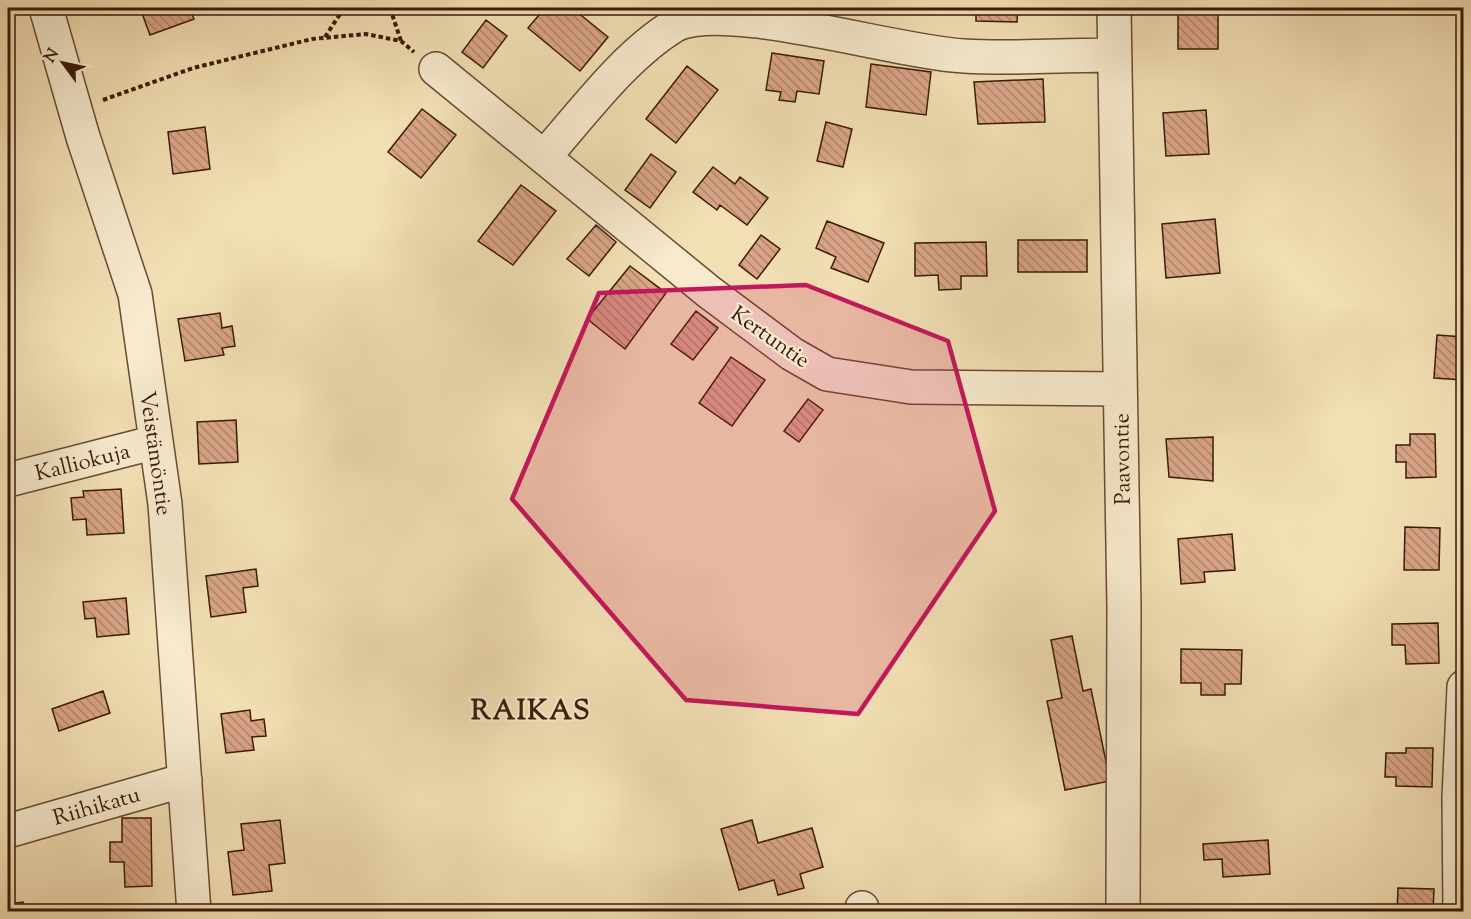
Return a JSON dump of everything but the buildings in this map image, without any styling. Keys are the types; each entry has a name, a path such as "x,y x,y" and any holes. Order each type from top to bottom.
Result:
{"street":[{"name":"Veistämöntie","path":"46,8 75,110 135,294 165,504 194,912"},
{"name":"Paavontie","path":"1114,8 1124,607 1124,912"},
{"path":"544,156 628,63 676,23 721,13 962,56 1113,55"},
{"name":"Kertuntie","path":"436,69 718,299 792,354 827,374 911,387 1120,389"},
{"name":"Kalliokuja","path":"8,480 156,442"},
{"path":"1460,912 1459,798 1464,687"},
{"name":"Riihikatu","path":"8,831 185,780"}],"path":[{"path":"325,38 344,8"},
{"path":"390,8 401,41"},
{"path":"75,110 193,68 325,38 366,34 401,41 436,69"}],"highlighted area":[{"path":"806,285 948,341 995,511 858,714 686,700 512,499 599,293"}],"district":[{"name":"RAIKAS","path":"531,709"}]}
